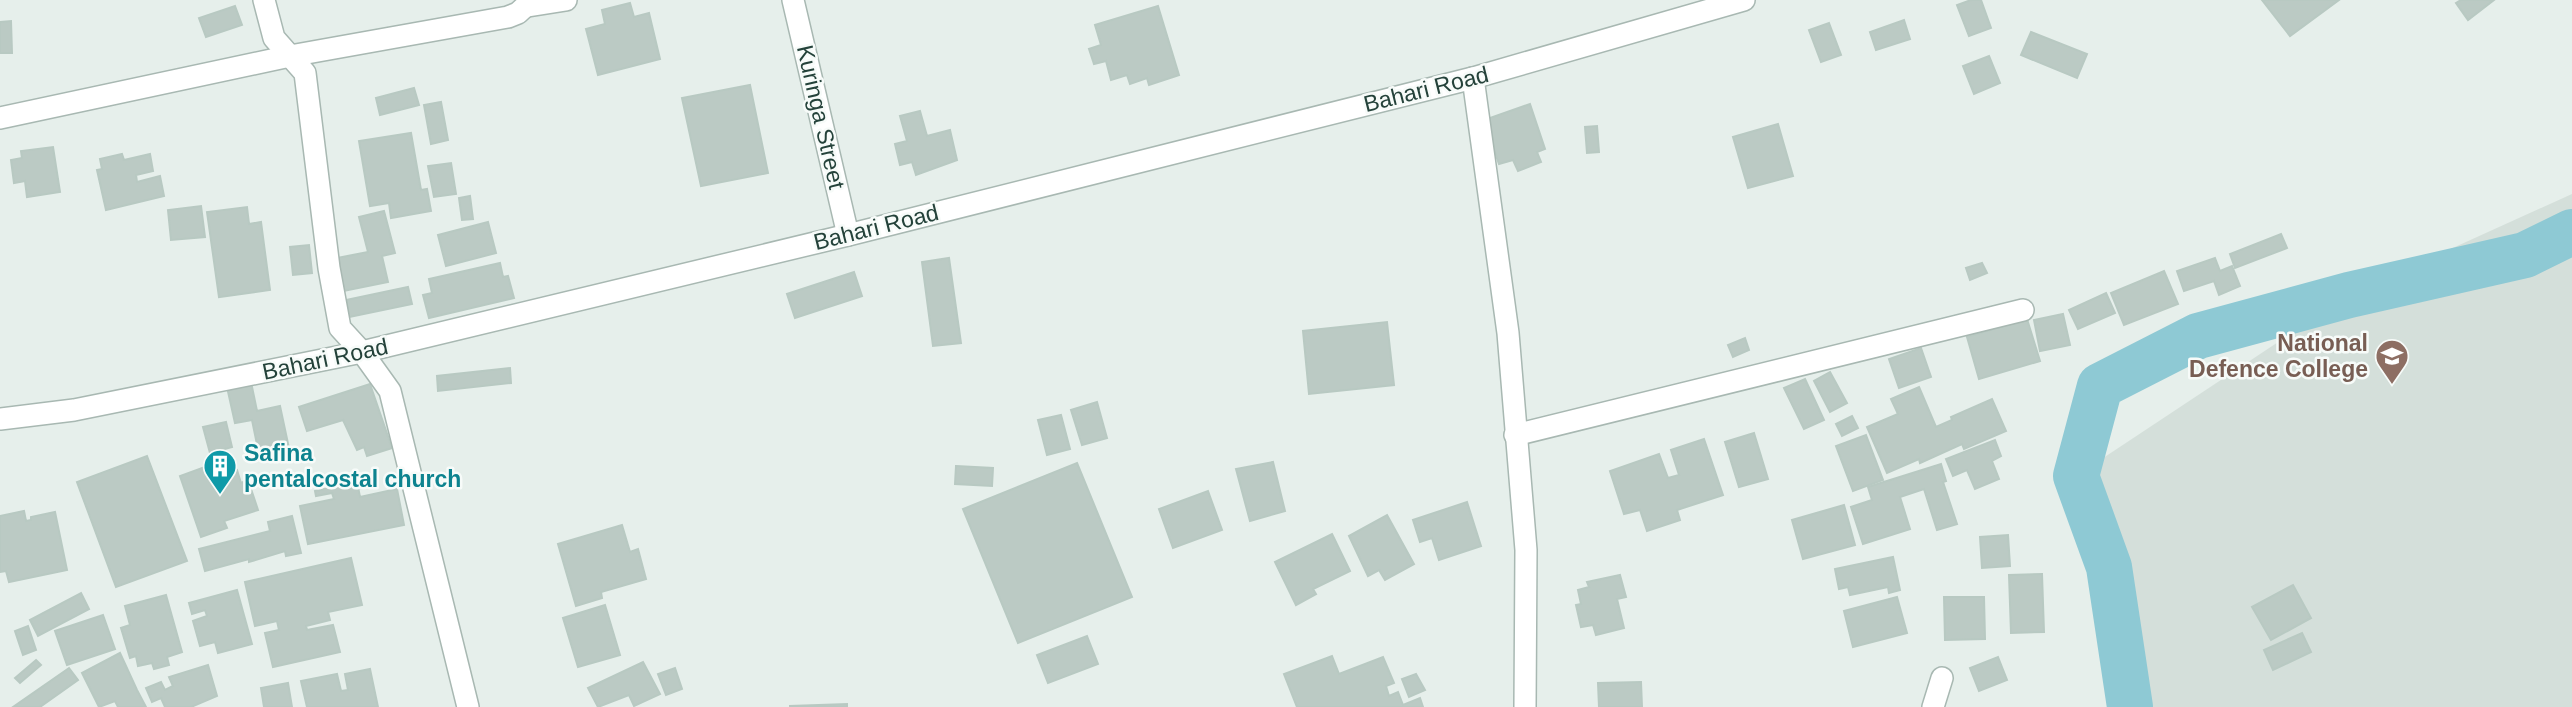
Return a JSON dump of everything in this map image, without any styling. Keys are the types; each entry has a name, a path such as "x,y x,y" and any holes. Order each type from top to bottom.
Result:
{"street":[{"path":"264,0 274,38 305,73 329,268 340,328 362,352 390,391 468,707"},
{"path":"0,118 290,55 508,17 530,3 566,0"},
{"name":"Kuringa Street","path":"793,0 848,235"},
{"name":"Bahari Road","path":"0,419 74,410 362,352 848,235 1473,78 1744,0"},
{"path":"1473,78 1508,333 1526,550 1525,707"},
{"path":"1515,435 2023,310"},
{"path":"1933,707 1942,678"}],"shaded area":[{"name":"National Defence College","path":"2572,194 2572,707 2131,707 2076,476 2349,295"}],"building":[{"path":"1981,0 1991,28 1969,36 1957,5"},
{"path":"2262,0 2339,0 2290,36"},
{"path":"2461,0 2494,0 2468,20 2456,3"},
{"path":"630,3 634,17 649,13 660,59 598,75 586,29 605,24 602,10"},
{"path":"235,6 242,25 206,37 199,18"},
{"path":"1158,6 1179,75 1149,85 1147,78 1130,84 1127,75 1111,80 1106,61 1094,64 1089,49 1101,45 1095,25"},
{"path":"1904,20 1910,39 1876,50 1870,32"},
{"path":"11,21 12,53 0,53 0,22"},
{"path":"1829,23 1841,55 1821,62 1809,30"},
{"path":"2031,32 2087,54 2077,78 2021,55"},
{"path":"1989,56 2000,83 1974,94 1963,66"},
{"path":"750,85 768,173 701,186 682,98"},
{"path":"414,88 419,105 380,115 376,98"},
{"path":"441,102 448,140 431,144 424,105"},
{"path":"1530,104 1545,149 1537,152 1541,162 1518,171 1513,160 1499,164 1484,120"},
{"path":"920,111 927,136 950,130 957,160 916,175 912,162 900,165 895,144 907,141 900,116"},
{"path":"1778,124 1793,176 1748,188 1733,137"},
{"path":"1597,126 1599,152 1587,153 1585,127"},
{"path":"411,133 421,190 427,189 431,211 391,218 389,203 370,206 359,141"},
{"path":"53,147 60,192 27,197 25,181 14,183 11,160 22,158 21,151"},
{"path":"122,154 124,160 150,154 153,171 136,175 137,182 160,176 164,196 106,210 97,170 102,169 100,159"},
{"path":"451,163 456,194 434,197 428,166"},
{"path":"470,196 473,219 462,220 459,198"},
{"path":"201,206 205,237 171,240 168,210"},
{"path":"247,207 249,224 261,222 270,290 219,297 207,212"},
{"path":"384,211 395,253 382,256 388,282 343,291 337,258 368,252 359,217"},
{"path":"488,222 496,253 446,266 438,235"},
{"path":"2281,234 2287,248 2235,268 2230,254"},
{"path":"309,245 312,273 293,275 290,247"},
{"path":"949,258 961,343 933,346 922,262"},
{"path":"2215,258 2220,271 2232,266 2240,286 2219,295 2214,281 2184,291 2177,271"},
{"path":"500,263 503,277 508,276 514,298 429,318 423,295 432,293 429,279"},
{"path":"1982,263 1987,273 1970,280 1966,268"},
{"path":"2164,271 2178,304 2124,325 2111,293"},
{"path":"854,272 862,296 795,318 787,294"},
{"path":"408,287 412,304 349,317 346,300"},
{"path":"2106,293 2115,313 2078,329 2069,310"},
{"path":"2063,314 2070,345 2040,351 2034,320"},
{"path":"2027,319 2040,361 1979,379 1967,337"},
{"path":"1387,322 1394,385 1309,394 1303,331"},
{"path":"1745,338 1749,350 1733,357 1728,345"},
{"path":"1921,348 1931,377 1899,388 1889,359"},
{"path":"510,368 511,383 438,391 437,376"},
{"path":"1830,372 1847,403 1830,412 1814,381"},
{"path":"1805,379 1824,420 1804,429 1784,388"},
{"path":"251,382 257,411 280,406 290,453 260,459 252,420 235,423 227,387"},
{"path":"370,384 392,448 367,456 364,447 357,450 343,420 307,431 299,407"},
{"path":"1919,387 1936,427 1952,420 1951,417 1992,399 2006,431 1964,449 1962,444 1920,463 1919,459 1887,473 1867,427 1898,414 1891,399"},
{"path":"1097,402 1107,438 1082,445 1071,410"},
{"path":"1061,415 1070,449 1047,455 1038,420"},
{"path":"1852,416 1858,428 1842,436 1836,424"},
{"path":"226,422 232,447 210,453 203,427"},
{"path":"1754,433 1768,479 1739,487 1725,442"},
{"path":"1866,435 1883,480 1853,491 1836,446"},
{"path":"1704,439 1723,495 1677,510 1680,520 1647,531 1640,510 1624,514 1610,471 1659,454 1668,478 1679,475 1671,450"},
{"path":"1995,440 2001,456 1992,461 1999,479 1975,489 1967,470 1953,476 1946,459"},
{"path":"147,456 187,561 116,587 77,482"},
{"path":"1273,462 1285,511 1250,521 1236,469"},
{"path":"1077,463 1132,597 1018,643 963,509"},
{"name":"Safina pentalcostal church","path":"213,464 217,476 237,470 241,483 248,480 258,510 224,521 227,528 201,537 180,476"},
{"path":"1941,464 1946,481 1943,482 1957,524 1937,530 1924,489 1900,497 1910,529 1863,544 1851,507 1872,500 1868,487"},
{"path":"956,466 993,468 992,486 955,484"},
{"path":"357,482 360,497 397,489 404,525 308,544 300,506 334,499 332,493 316,496 315,491"},
{"path":"1208,491 1222,530 1173,548 1159,509"},
{"path":"1467,502 1481,546 1439,560 1432,538 1420,542 1413,520"},
{"path":"1844,505 1855,545 1803,559 1792,520"},
{"path":"24,511 26,521 31,520 31,517 55,512 67,570 9,582 6,571 0,572 0,516"},
{"path":"1387,515 1414,564 1385,580 1379,570 1368,576 1349,536"},
{"path":"292,516 301,553 286,556 285,551 205,571 199,549 270,531 268,522"},
{"path":"622,525 630,552 638,549 646,579 601,592 602,598 576,606 558,544"},
{"path":"1332,534 1350,571 1313,589 1316,594 1296,605 1275,562"},
{"path":"2008,535 2010,566 1982,568 1980,537"},
{"path":"1893,557 1900,590 1889,593 1888,587 1850,595 1848,587 1839,589 1835,569"},
{"path":"351,558 362,605 328,612 330,620 306,626 307,630 333,625 340,652 273,667 265,633 279,630 277,621 255,626 245,582"},
{"path":"2042,574 2044,632 2011,633 2009,575"},
{"path":"1620,575 1626,597 1617,599 1624,628 1596,635 1593,625 1581,627 1576,605 1581,604 1578,590 1589,587 1587,582"},
{"path":"2293,585 2311,618 2271,640 2252,607"},
{"path":"237,590 252,644 218,653 215,642 200,646 193,621 207,616 205,610 192,614 189,603"},
{"path":"81,593 89,609 38,636 30,620"},
{"path":"166,595 182,652 167,657 169,665 154,669 152,663 138,666 136,656 130,658 121,628 130,625 125,606"},
{"path":"1897,597 1907,633 1853,647 1844,611"},
{"path":"1944,597 1984,597 1985,639 1945,640"},
{"path":"605,605 620,655 578,667 563,618"},
{"path":"103,615 115,649 67,665 55,631"},
{"path":"28,626 36,650 23,655 15,631"},
{"path":"2302,633 2311,652 2273,670 2264,650"},
{"path":"1087,636 1098,664 1048,683 1037,655"},
{"path":"120,653 146,707 118,707 115,701 99,707 82,673"},
{"path":"1332,656 1339,674 1383,657 1394,683 1386,686 1389,696 1398,692 1403,705 1420,698 1423,707 1297,707 1284,674"},
{"path":"1998,657 2007,680 1979,691 1970,668"},
{"path":"36,660 41,665 20,683 15,678"},
{"path":"643,662 660,694 634,706 629,695 598,707 588,688"},
{"path":"208,665 217,696 191,707 165,707 161,698 152,702 146,688 161,682 165,690 173,686 169,677"},
{"path":"69,668 78,680 40,707 13,707"},
{"path":"675,668 682,689 666,695 658,674"},
{"path":"370,669 378,707 307,707 301,681 337,674 341,691 348,690 345,674"},
{"path":"1416,674 1425,690 1409,697 1402,679"},
{"path":"1641,682 1642,707 1599,707 1598,683"},
{"path":"288,683 292,707 264,707 261,688"},
{"path":"847,704 847,707 790,707 790,706"}],"waterway":[{"path":"2130,707 2109,567 2076,476 2100,386 2198,336 2349,295 2525,255 2572,232"}],"place":[{"name":"National Defence College","path":"2392,386"},
{"name":"Safina pentalcostal church","path":"220,496"}]}
